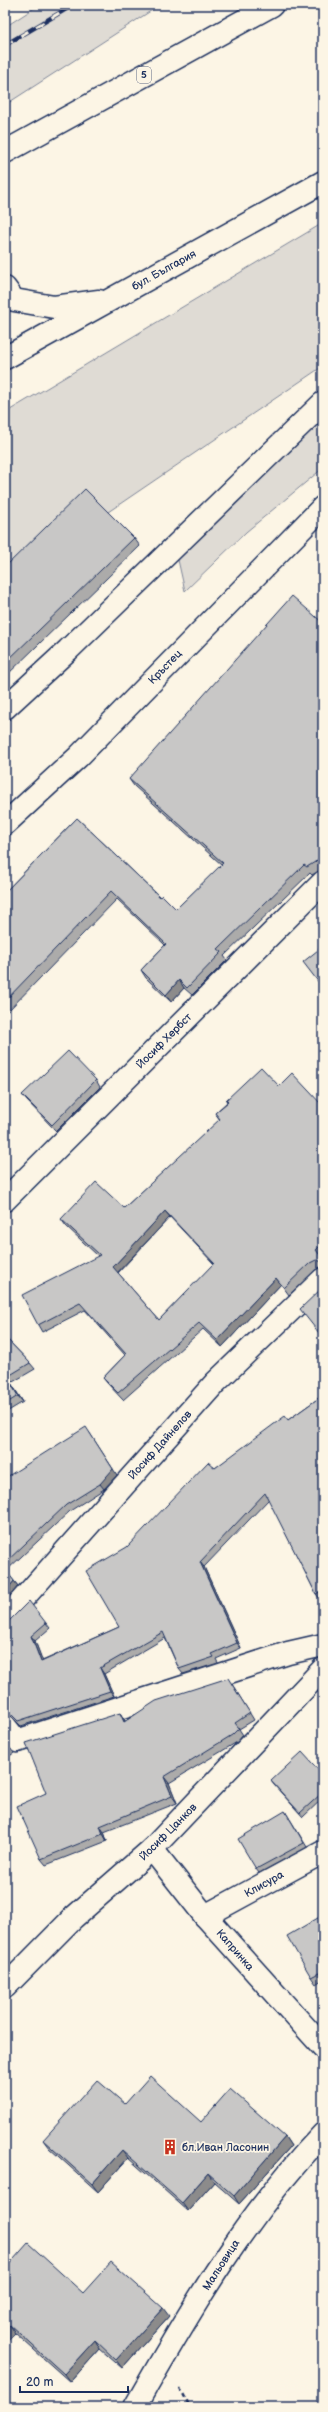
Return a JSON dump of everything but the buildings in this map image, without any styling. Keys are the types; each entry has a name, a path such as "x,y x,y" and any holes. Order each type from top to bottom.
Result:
{"main road":[{"name":"5","path":"10,148 272,5"},
{"path":"5,166 10,148"},
{"name":"бул. България","path":"5,358 323,182"},
{"path":"5,288 14,300 54,307 113,299"},
{"path":"5,708 68,650 323,403"},
{"name":"Кръстец","path":"5,824 78,757 323,507"},
{"name":"Йосиф Хербст","path":"5,1200 323,882"},
{"name":"Йосиф Дайнелов","path":"5,1619 215,1383 323,1279"},
{"path":"5,1726 17,1741 288,1653 323,1645"},
{"name":"Йосиф Цанков","path":"5,1987 73,1918 152,1849 323,1669"},
{"name":"Капринка","path":"152,1849 205,1916 323,2047"},
{"name":"Клисура","path":"205,1916 323,1852"},
{"name":"Мальовица","path":"135,2407 231,2247 292,2167 323,2134"}],"shaded area":[{"path":"39,5 160,5 5,105 5,27"},
{"path":"323,223 323,366 5,582 5,413"},
{"path":"323,413 323,468 246,532 185,591 176,551"}],"railway":[{"path":"5,45 73,5"}],"place":[{"name":"бл.Иван Ласонин","path":"170,2147"}]}
